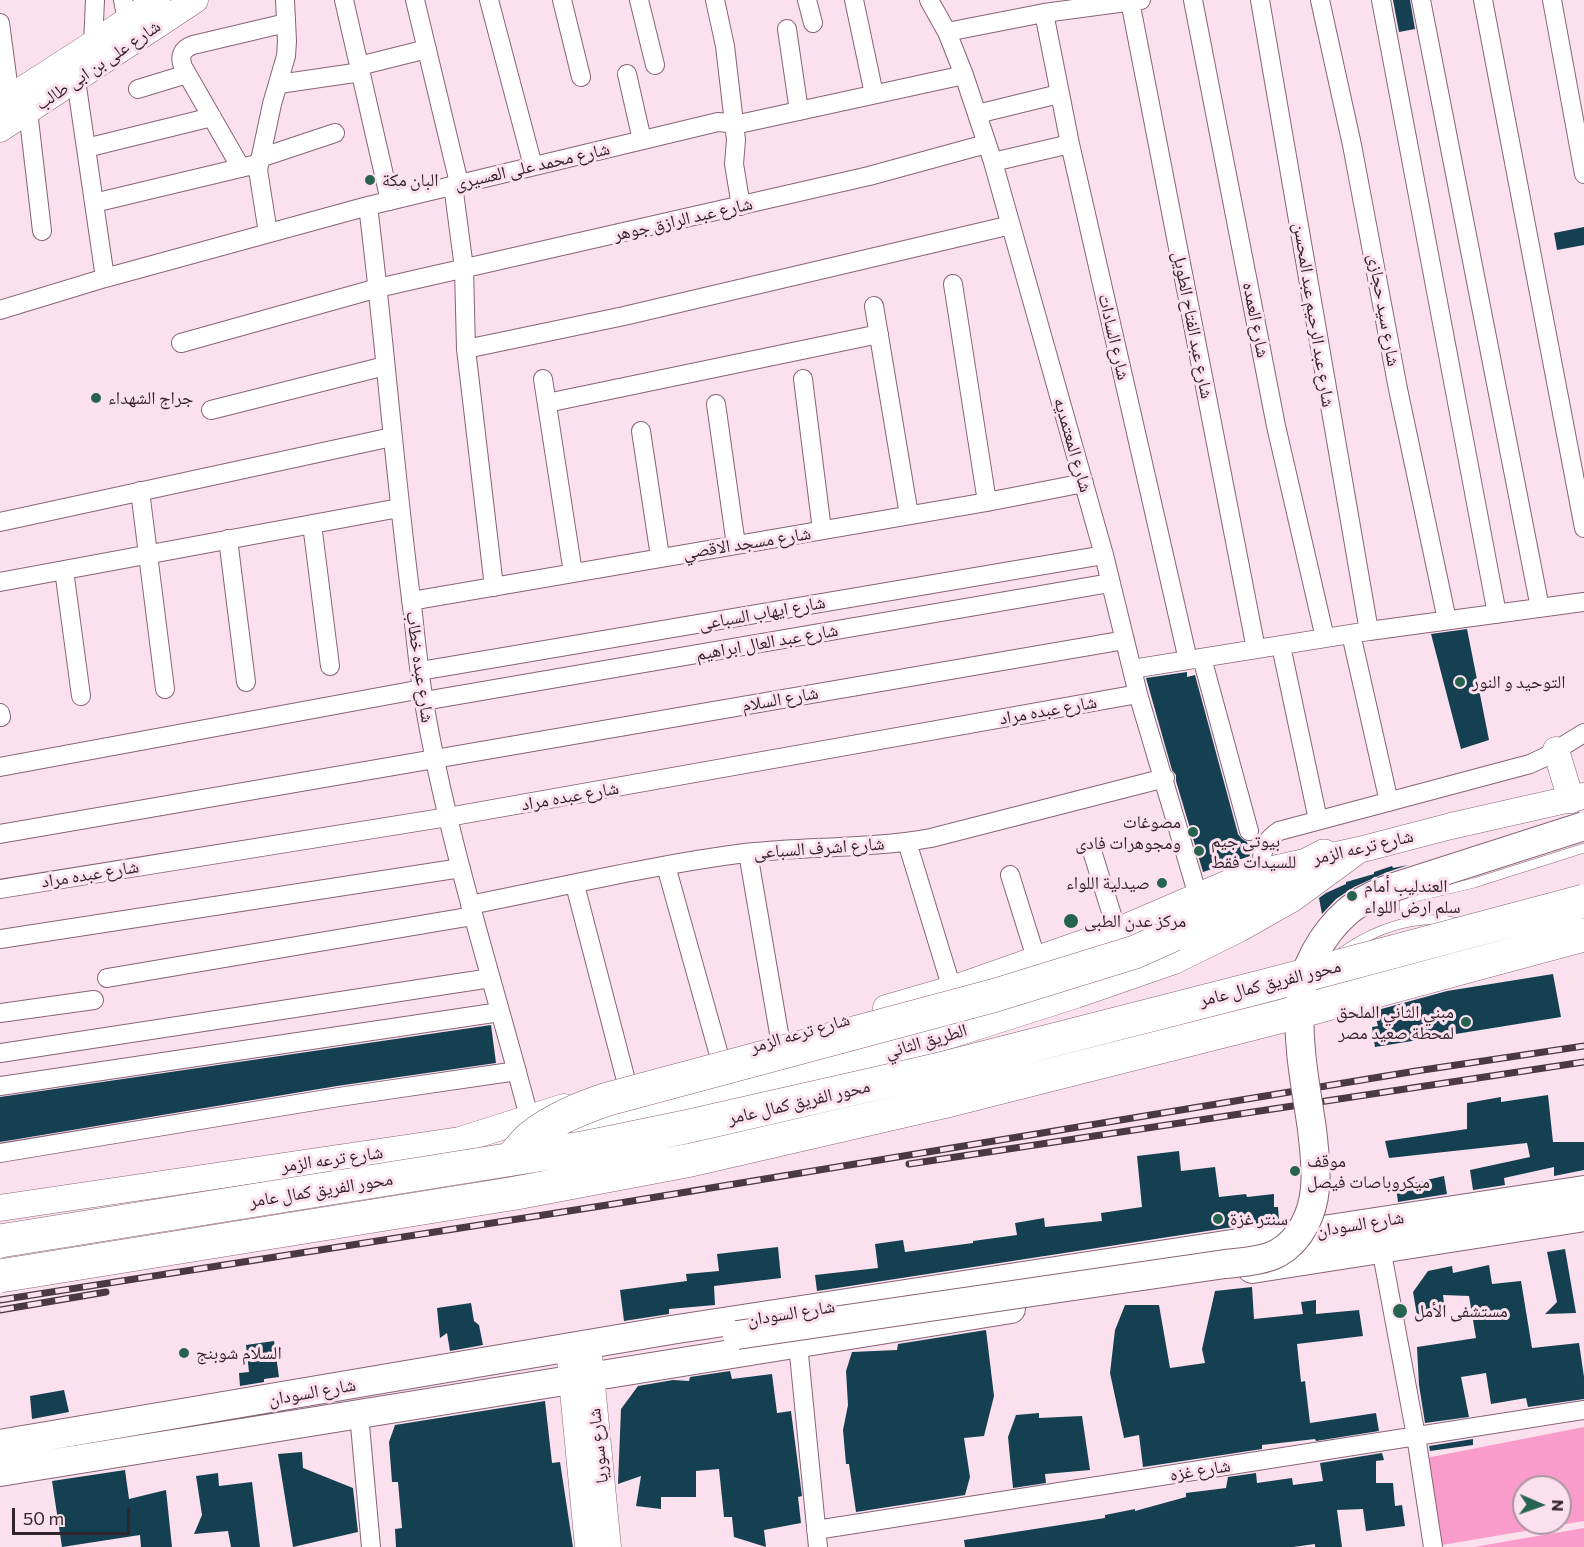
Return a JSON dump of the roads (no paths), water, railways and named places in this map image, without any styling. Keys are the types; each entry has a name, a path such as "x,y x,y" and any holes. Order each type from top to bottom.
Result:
{"highway":[{"path":"512,1158 530,1138 548,1126 608,1099 996,995 1135,952 1173,935 1324,856"},
{"name":"محور الفريق كمال عامر","path":"0,1241 588,1147 656,1133 940,1069 1584,901"},
{"name":"محور الفريق كمال عامر","path":"0,1275 516,1193 691,1160 982,1092 1582,942"}],"main road":[{"path":"671,1330 708,1336 737,1335 1268,1258 1280,1252 1294,1240 1304,1226 1312,1208 1315,1188 1316,1163 1302,1054 1300,1001 1312,958 1326,936 1347,911 1366,899 1391,888 1584,826"},
{"name":"شارع السودان","path":"0,1444 671,1330 1584,1190"},
{"name":"شارع السودان","path":"0,1472 1584,1217"}],"street":[{"path":"93,44 95,0"},
{"name":"شارع على بن ابى طالب","path":"0,129 13,104 93,44 125,10 157,0"},
{"name":"شارع على بن ابى طالب","path":"13,104 76,80 195,0"},
{"path":"268,233 254,163 286,56 285,0"},
{"path":"415,0 456,184 464,268 466,349 494,587"},
{"path":"491,0 533,166"},
{"path":"562,0 581,77"},
{"path":"639,0 655,65"},
{"path":"715,0 725,46 736,145 734,164 741,206"},
{"path":"807,0 813,23"},
{"path":"854,0 874,94"},
{"name":"شارع المعتمديه","path":"929,0 947,32 964,75 993,162 1104,555 1138,694 1165,778 1198,896"},
{"name":"شارع العمده","path":"1193,0 1276,426 1325,638"},
{"name":"شارع عبد الرحيم عبد المحسن","path":"1260,0 1389,802"},
{"name":"شارع سيد حجازى","path":"1320,0 1354,156 1398,389 1448,620"},
{"path":"1381,0 1497,614"},
{"path":"1421,0 1540,608"},
{"path":"1483,0 1584,528"},
{"path":"1552,0 1584,174"},
{"path":"347,1 390,201"},
{"path":"947,32 1044,13 1137,1"},
{"name":"شارع عبد الفتاح الطويل","path":"1137,1 1256,649"},
{"name":"شارع السادات","path":"1044,13 1070,144 1195,659 1249,831"},
{"path":"0,23 13,104 42,231"},
{"path":"254,163 212,117 180,60 186,48 193,45 286,23"},
{"path":"787,29 799,111"},
{"path":"279,84 360,69 427,49"},
{"path":"138,89 187,74"},
{"path":"627,74 642,140"},
{"name":"شارع محمد على العسيرى","path":"0,310 105,278 456,184 718,122 734,124 964,75"},
{"path":"76,80 105,278"},
{"path":"977,114 1059,94"},
{"path":"86,148 212,117"},
{"path":"94,204 254,163 335,133"},
{"name":"شارع عبد الرازق جوهر","path":"181,343 378,288 869,176 986,144"},
{"path":"993,162 1070,144"},
{"name":"شارع عبده خطاب","path":"368,206 399,508 422,687 435,758 460,868 529,1117"},
{"path":"466,349 624,316 1011,225"},
{"path":"953,284 987,502"},
{"path":"874,306 909,515"},
{"path":"547,403 879,334"},
{"path":"211,410 385,366"},
{"path":"803,378 822,530"},
{"path":"543,379 573,573"},
{"path":"716,404 736,545"},
{"path":"641,431 660,557"},
{"path":"0,522 392,437"},
{"name":"شارع مسجد الاقصي","path":"411,601 987,502 1084,483"},
{"path":"140,491 165,689"},
{"path":"0,582 399,508"},
{"path":"312,524 330,666"},
{"path":"228,539 246,682"},
{"name":"شارع ايهاب السباعى","path":"422,687 1104,555"},
{"path":"64,570 81,696"},
{"name":"شارع عبد العال ابراهيم","path":"422,687 1110,583"},
{"path":"1132,669 1360,632 1584,602"},
{"name":"شارع السلام","path":"0,834 1125,640"},
{"path":"1281,646 1318,820"},
{"path":"0,767 422,687"},
{"name":"شارع عبده مراد","path":"0,889 448,817 1138,694"},
{"path":"1271,869 1279,831 1530,764 1584,733"},
{"path":"1551,754 1577,798"},
{"name":"شارع اشرف السباعى","path":"107,978 472,911 575,885 666,866 748,853 907,842 931,838 1165,778"},
{"name":"شارع ترعه الزمر","path":"0,1208 460,1140 627,1088 719,1055 952,989 1117,931 1198,896 1271,869 1577,798"},
{"path":"907,842 952,989"},
{"name":"الطريق الثاني","path":"460,1140 501,1139 741,1091 941,1038 1076,995 1174,961 1239,929 1292,899 1359,850"},
{"path":"1092,851 1117,931"},
{"path":"748,853 780,1039"},
{"path":"666,866 719,1055"},
{"path":"0,939 460,868"},
{"path":"1010,875 1036,958"},
{"path":"575,885 627,1088"},
{"path":"0,1053 491,978"},
{"path":"0,1013 94,1000"},
{"path":"0,1086 500,1012"},
{"path":"0,1153 339,1097 517,1071"},
{"path":"222,1175 203,1192 195,1205 191,1224 199,1234 232,1248"},
{"path":"76,1197 122,1216 130,1232 128,1251 98,1270"},
{"path":"1381,1248 1416,1436 1433,1547"},
{"path":"798,1344 817,1538"},
{"name":"شارع سوريا","path":"579,1347 608,1547"},
{"name":"شارع سوريا","path":"582,1378 588,1547"},
{"name":"شارع غزه","path":"817,1538 1416,1436 1584,1410"},
{"path":"359,1414 371,1547"}],"lane":[{"path":"1415,921 1407,918 1404,902 1415,897 1474,883 1584,848"},
{"path":"869,1095 1251,998 1318,968 1353,944 1380,931 1415,921 1444,919 1498,935"},
{"path":"1525,940 1582,942"},
{"path":"0,1286 466,1208 532,1188 567,1173"}],"railway":[{"path":"0,1300 620,1203 1416,1071 1584,1046"},
{"path":"909,1164 1584,1062"},
{"path":"0,1310 106,1292"}],"place":[{"name":"البان مكة","path":"370,180"},
{"name":"جراج الشهداء","path":"96,398"},
{"name":"التوحيد و النور","path":"1460,682"},
{"name":"مصوغات ومجوهرات فادى","path":"1193,832"},
{"name":"بيوتى جيم للسيدات فقط","path":"1199,851"},
{"name":"صيدلية اللواء","path":"1162,883"},
{"name":"العندليب أمام سلم ارض اللواء","path":"1352,896"},
{"name":"مركز عدن الطبى","path":"1071,921"},
{"name":"مبني الثاني الملحق لمحطة صعيد مصر","path":"1466,1022"},
{"name":"موقف ميكروباصات فيصل","path":"1295,1171"},
{"name":"سنتر غزة","path":"1218,1219"},
{"name":"مستشفى الأمل","path":"1400,1311"},
{"name":"السلام شوبنج","path":"184,1353"}]}
